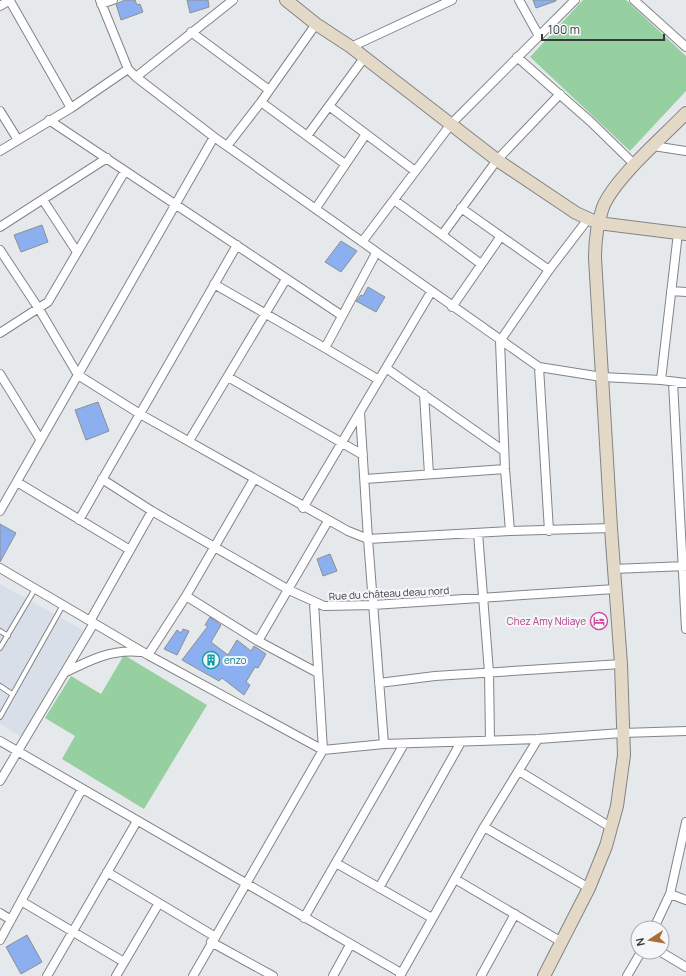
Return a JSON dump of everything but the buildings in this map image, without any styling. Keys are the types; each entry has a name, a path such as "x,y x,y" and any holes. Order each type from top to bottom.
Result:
{"main road":[{"path":"292,1 316,24 351,47 497,160 576,213 593,221 682,233"},
{"path":"547,975 560,941 589,888 612,828 624,755 622,733 621,664 613,569 593,221 612,192 635,165 686,113"}],"street":[{"path":"0,6 10,0 71,108"},
{"path":"113,0 100,2 128,70 136,77 214,137 538,367 602,377 661,380 686,383"},
{"path":"136,77 233,0"},
{"path":"351,47 452,0"},
{"path":"519,0 539,36"},
{"path":"362,242 451,124 576,0"},
{"path":"634,0 686,47"},
{"path":"227,146 261,102 316,24"},
{"path":"191,32 269,90"},
{"path":"517,57 560,94 635,165"},
{"path":"307,136 364,58"},
{"path":"0,151 71,108 128,70"},
{"path":"442,235 497,160 560,94"},
{"path":"261,102 345,164"},
{"path":"329,106 415,171"},
{"path":"0,111 18,140"},
{"path":"49,120 341,315"},
{"path":"316,208 366,134"},
{"path":"0,511 214,137"},
{"path":"654,146 686,151"},
{"path":"0,227 107,158"},
{"path":"0,333 39,309 54,294 125,171"},
{"path":"43,200 77,252"},
{"path":"394,200 481,264"},
{"path":"461,208 549,270"},
{"path":"510,531 504,451 500,341 549,270 593,221"},
{"path":"661,380 671,291 682,233"},
{"path":"452,307 501,236"},
{"path":"79,520 237,245"},
{"path":"0,250 39,309 78,375 140,414 328,521 368,539 510,531 611,528"},
{"path":"325,348 341,315 376,253"},
{"path":"189,441 286,279"},
{"path":"214,284 379,380"},
{"path":"671,291 686,292"},
{"path":"303,508 432,292"},
{"path":"538,367 549,531"},
{"path":"386,368 504,451"},
{"path":"0,374 40,439"},
{"path":"228,376 363,455"},
{"path":"674,382 682,462 686,629"},
{"path":"424,394 429,474"},
{"path":"360,412 384,744"},
{"path":"365,479 505,469"},
{"name":"Rue du château deau nord","path":"102,479 152,511 289,590 314,603 324,606 336,607 373,605 615,589"},
{"path":"146,654 186,596 254,479"},
{"path":"17,482 130,550"},
{"path":"0,782 65,672 152,511"},
{"path":"258,641 328,521"},
{"path":"478,533 489,672 490,740"},
{"path":"613,569 685,566"},
{"path":"0,568 146,654 323,750 384,744 538,739 622,733 686,732"},
{"path":"186,596 258,641 318,673"},
{"path":"193,976 245,884 294,804 323,750 314,603"},
{"path":"65,672 95,658 116,652 146,654"},
{"path":"379,683 489,672 621,664"},
{"path":"0,741 400,975 484,827 538,739"},
{"path":"379,888 461,742"},
{"path":"304,918 404,744"},
{"path":"519,771 612,828"},
{"path":"0,940 82,789"},
{"path":"47,976 137,821"},
{"path":"658,920 670,894 682,853 686,822"},
{"path":"484,827 589,888"},
{"path":"336,863 432,918"},
{"path":"107,872 159,903 271,975"},
{"path":"455,879 560,941"},
{"path":"670,894 686,900"},
{"path":"21,901 124,962"},
{"path":"116,976 159,903"},
{"path":"0,914 11,920"},
{"path":"481,976 515,914"},
{"path":"334,976 350,945"},
{"path":"670,957 686,967"},
{"path":"627,976 636,960"}],"lane":[{"path":"0,648 35,589"},
{"path":"0,717 63,605"},
{"path":"0,632 8,636"},
{"path":"0,686 12,694"}],"shaded area":[{"path":"0,584 83,630 21,737 0,724"}],"green space":[{"path":"583,0 626,0 686,56 686,91 630,151 530,57"},
{"path":"124,655 207,705 144,809 62,759 75,736 45,718 71,676 101,694"}],"place":[{"name":"Chez Amy Ndiaye","path":"599,621"},
{"name":"enzo","path":"211,660"}]}
